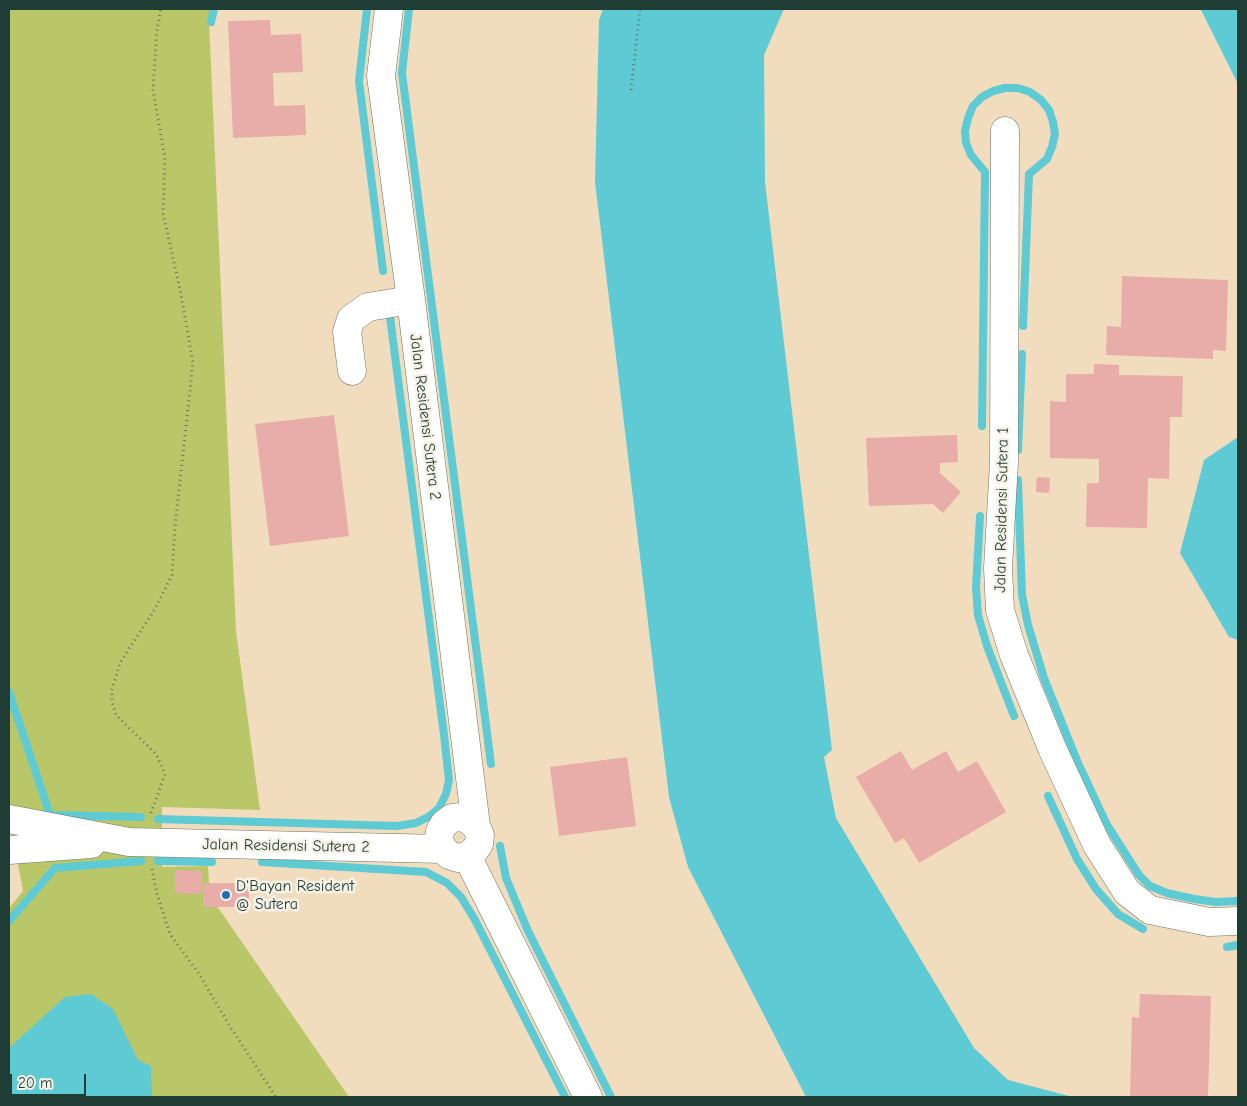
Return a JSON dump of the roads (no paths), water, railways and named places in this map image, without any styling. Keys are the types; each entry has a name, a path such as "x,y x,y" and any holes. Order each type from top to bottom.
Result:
{"street":[{"name":"Jalan Residensi Sutera 2","path":"9,850 129,842 455,853 474,851 479,844 480,834 476,826 411,300 381,76 389,9"},
{"name":"Jalan Residensi Sutera 1","path":"1006,131 1004,462 998,568 1000,610 1014,655 1052,748 1097,845 1127,892 1150,910 1209,922 1238,921"},
{"path":"352,371 347,332 351,319 368,307 411,300"},
{"path":"476,826 470,820 461,817 452,818 444,824 440,831 439,840 455,853 588,1097"},
{"name":"Jalan Residensi Sutera 2","path":"9,819 129,842"}],"water":[{"path":"603,9 784,9 764,55 765,182 832,750 824,757 836,818 974,1048 1008,1080 1073,1097 806,1097 688,867 669,797 595,182 599,20"},
{"path":"1238,9 1238,84 1201,10"},
{"path":"1238,437 1238,640 1229,637 1180,553 1204,460"},
{"path":"91,994 113,1009 138,1060 151,1066 152,1097 9,1097 9,1048 65,997"}],"waterway":[{"path":"211,22 214,9"},
{"path":"367,9 359,81 383,271"},
{"path":"409,9 402,73 491,764"},
{"path":"982,426 985,172 971,155 966,143 965,131 973,106 982,97 993,91 1005,88 1018,88 1030,92 1041,100 1049,110 1055,134 1047,159 1029,174 1023,326"},
{"path":"158,819 397,826 416,823 430,816 439,808 446,794 449,780 444,735 390,317"},
{"path":"1018,450 1022,354"},
{"path":"1018,480 1022,595 1028,625 1044,678 1078,763 1107,825 1139,875 1150,886 1167,893 1194,899 1216,902 1238,901"},
{"path":"980,516 976,588 978,615 987,646 1014,716"},
{"path":"9,692 50,815 141,817"},
{"path":"1048,796 1077,859 1096,889 1118,914 1143,929"},
{"path":"500,846 506,878 528,931 611,1097"},
{"path":"9,921 55,868 141,861"},
{"path":"158,861 212,862"},
{"path":"262,862 426,872 447,883 461,897 475,920 565,1097"},
{"path":"1227,947 1238,945"}],"place":[{"name":"D'Bayan Resident @ Sutera","path":"226,895"}]}
